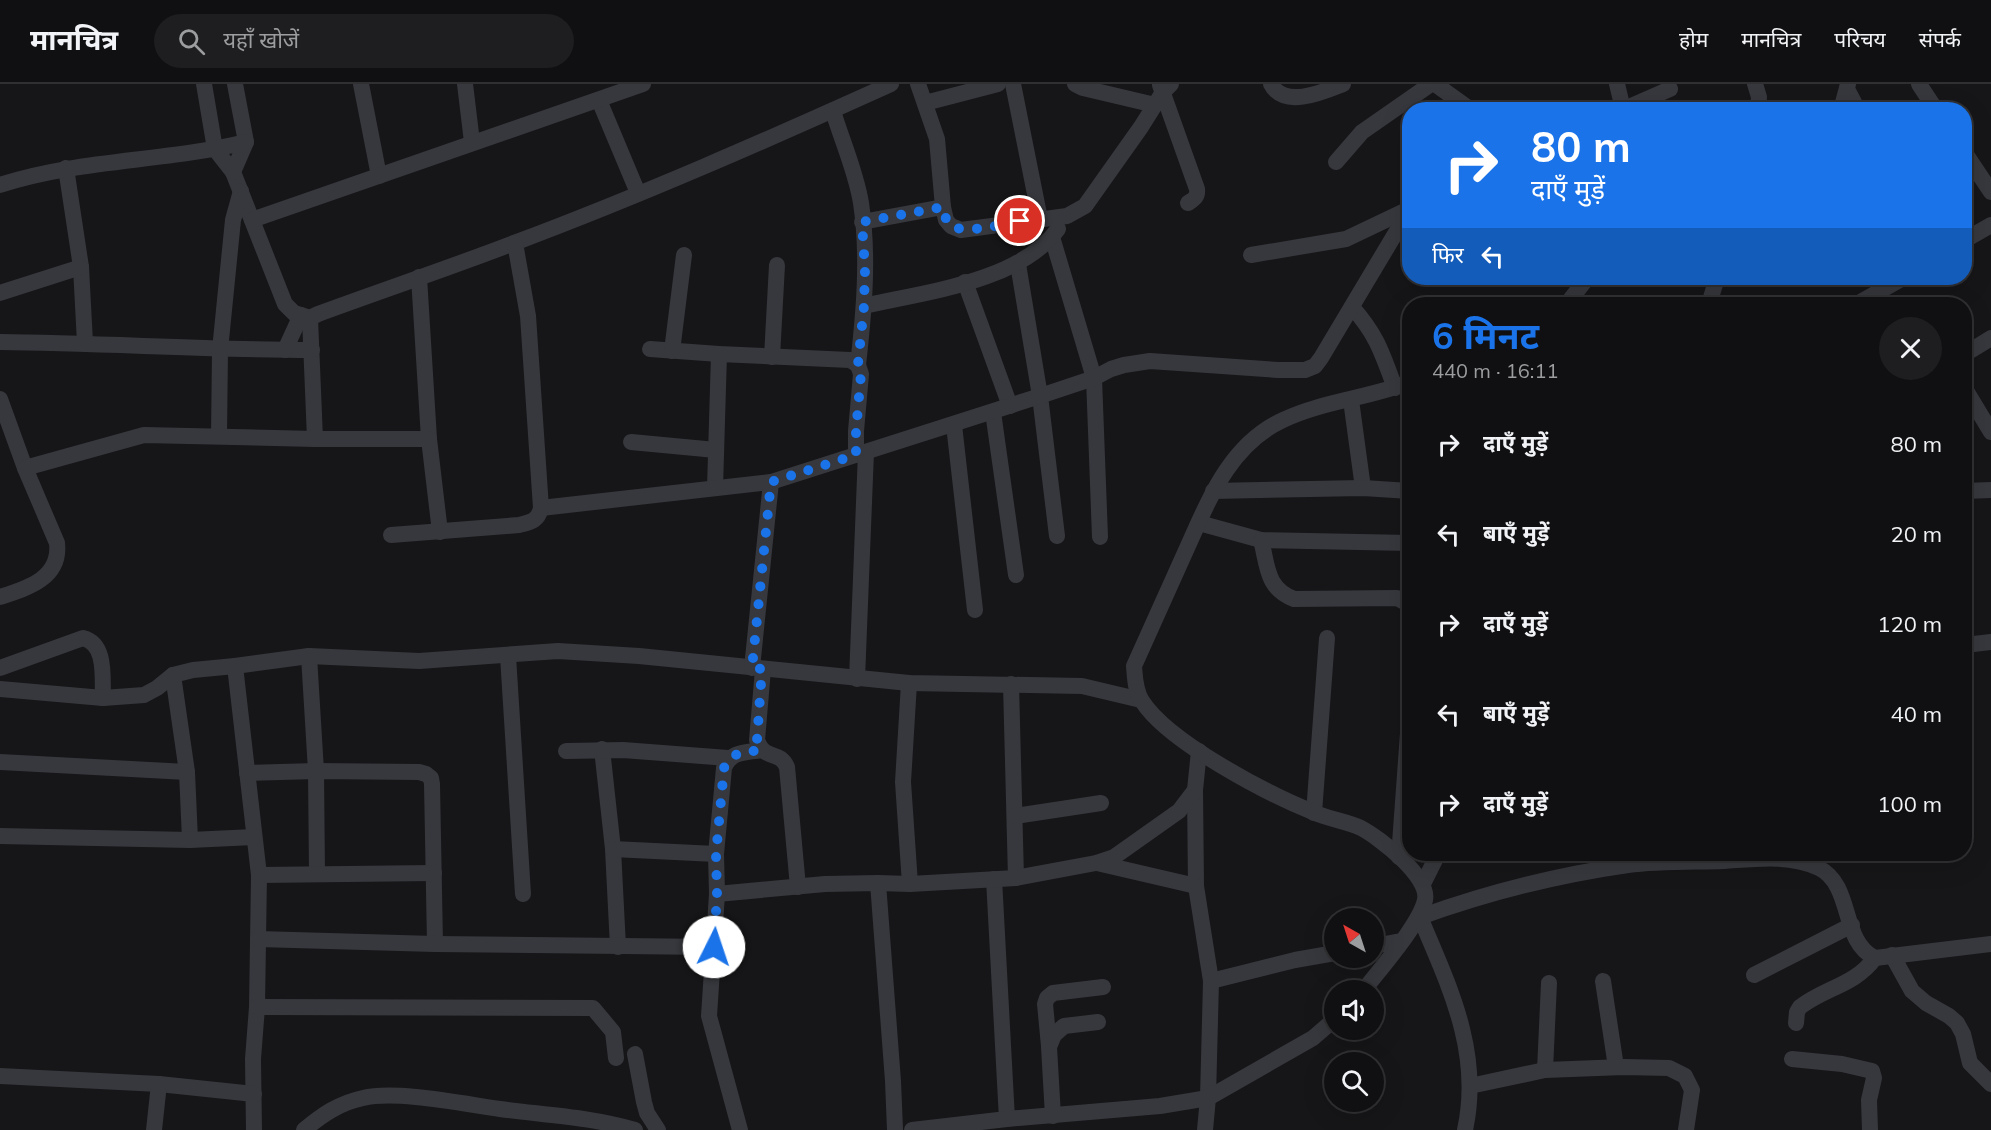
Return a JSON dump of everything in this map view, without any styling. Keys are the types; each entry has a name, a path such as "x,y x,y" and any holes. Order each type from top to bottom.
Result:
{"street":[{"path":"204,84 215,149 233,172 285,304 294,313 306,317 515,243 732,155 891,84"},
{"path":"233,172 246,142 235,84"},
{"path":"362,84 379,176"},
{"path":"465,84 472,142"},
{"path":"252,220 643,84"},
{"path":"918,84 937,139 946,220 951,226 962,230 1067,216 1085,206 1162,91"},
{"path":"925,103 998,84"},
{"path":"1013,84 1040,219"},
{"path":"1075,84 1083,88 1162,91"},
{"path":"1271,84 1274,91 1287,97 1306,95 1343,84"},
{"path":"1406,102 1433,84 1459,102"},
{"path":"1617,84 1621,102"},
{"path":"1755,84 1759,102"},
{"path":"1919,84 1931,102"},
{"path":"1638,102 1673,86"},
{"path":"1657,102 1673,86"},
{"path":"1843,102 1848,87"},
{"path":"1848,87 1855,102"},
{"path":"1162,91 1197,189 1198,194 1188,203"},
{"path":"599,100 638,193"},
{"path":"1336,162 1362,132 1402,105"},
{"path":"832,111 861,204 865,270 858,364 861,374 856,431 861,454 857,679"},
{"path":"0,185 66,168 215,149 246,142"},
{"path":"1972,164 1991,192"},
{"path":"66,168 81,267 84,343"},
{"path":"219,436 220,350 233,220 241,191"},
{"path":"862,222 943,207"},
{"path":"1251,255 1346,239 1402,213"},
{"path":"864,306 993,275 1017,264 1052,237 1067,216"},
{"path":"541,508 771,482 954,425 1094,378 1111,369 1150,361 1305,370 1315,366 1322,358 1402,223"},
{"path":"1972,236 1991,225"},
{"path":"1052,237 1094,378 1100,537"},
{"path":"391,535 532,522 539,516 541,508 528,316 515,243"},
{"path":"672,351 684,255"},
{"path":"1017,264 1040,396 1057,536"},
{"path":"772,357 777,265"},
{"path":"0,293 81,267"},
{"path":"419,278 429,439 440,532"},
{"path":"965,282 1010,406"},
{"path":"1572,297 1582,285"},
{"path":"1869,297 1891,285"},
{"path":"1352,307 1372,331 1402,383"},
{"path":"285,350 306,317"},
{"path":"306,317 312,350 315,439"},
{"path":"1972,350 1991,338"},
{"path":"0,342 84,343 220,350 312,350"},
{"path":"650,349 850,360 858,364"},
{"path":"715,488 719,354"},
{"path":"1402,385 1306,410 1281,421 1252,439 1234,459 1213,491 1134,666 1135,681 1141,700 1175,735 1268,791 1314,813 1360,828 1383,842 1402,860"},
{"path":"0,399 57,543 58,553 56,561 42,579 27,588 0,597"},
{"path":"1351,400 1363,488"},
{"path":"1972,401 1991,432"},
{"path":"993,412 1016,575"},
{"path":"954,425 975,610"},
{"path":"26,468 144,435 429,439"},
{"path":"631,442 716,450"},
{"path":"771,482 757,669 757,740 760,750 778,757 788,767 798,887"},
{"path":"1213,491 1363,488 1402,490"},
{"path":"1972,491 1991,490"},
{"path":"1199,523 1261,540 1402,543"},
{"path":"1261,540 1272,582 1282,594 1294,599 1397,597 1402,600"},
{"path":"0,668 83,638 90,640 100,650 103,698"},
{"path":"1314,813 1327,638"},
{"path":"1972,644 1991,642"},
{"path":"0,689 103,698 144,695 173,675 193,670 309,656 419,661 558,651 639,656 909,683 1082,686 1141,700"},
{"path":"309,656 316,771 317,874"},
{"path":"508,656 523,894"},
{"path":"235,666 259,875 257,1007 253,1059 254,1130"},
{"path":"173,675 187,772 190,840"},
{"path":"909,683 903,782 910,884"},
{"path":"1011,684 1016,878"},
{"path":"566,751 602,749 728,758 736,754 760,750"},
{"path":"602,749 613,849 618,947"},
{"path":"1199,751 1195,790 1196,886 1210,981 1208,1098 1205,1130"},
{"path":"728,758 724,768 716,854 717,894 709,1016 740,1130"},
{"path":"0,762 187,772"},
{"path":"247,773 399,771 426,774 432,784 435,944"},
{"path":"717,894 798,887 1016,878 1096,863 1114,857 1179,811 1195,790"},
{"path":"1015,816 1101,804"},
{"path":"1399,857 1402,816"},
{"path":"0,836 190,840 254,837"},
{"path":"613,849 716,854"},
{"path":"1372,980 1420,916 1426,898 1423,884 1403,861"},
{"path":"1423,884 1434,861"},
{"path":"1420,916 1476,897 1645,861"},
{"path":"1803,861 1828,875 1843,897 1856,939 1862,948 1883,956 1991,944"},
{"path":"1096,863 1196,886"},
{"path":"259,875 434,873"},
{"path":"994,879 1007,1119"},
{"path":"878,883 894,1082 895,1130"},
{"path":"1420,916 1456,1002 1465,1038 1470,1086 1465,1130"},
{"path":"1754,975 1852,925"},
{"path":"258,939 435,944 714,947"},
{"path":"1384,944 1401,941"},
{"path":"1210,981 1324,955"},
{"path":"1796,1023 1795,1018 1800,1007 1856,978 1883,956"},
{"path":"1883,956 1912,991 1957,1023 1963,1034 1970,1063 1991,1084"},
{"path":"1603,981 1616,1067"},
{"path":"1545,1070 1549,983"},
{"path":"1053,1116 1045,1004 1047,998 1053,993 1103,987"},
{"path":"257,1007 593,1008 613,1032 616,1058"},
{"path":"1049,1047 1054,1035 1064,1026 1098,1022"},
{"path":"912,1130 1160,1106 1208,1098 1313,1038 1324,1028"},
{"path":"635,1054 647,1113 658,1130"},
{"path":"1792,1059 1842,1064 1872,1071 1874,1078 1869,1100 1870,1130"},
{"path":"1470,1086 1545,1070 1616,1067 1669,1068 1685,1076 1692,1090 1686,1130"},
{"path":"0,1076 159,1084 254,1094"},
{"path":"154,1130 159,1084"},
{"path":"304,1130 333,1108 364,1097 378,1095 595,1120 635,1130"}],"route":[{"path":"714,947 717,894 716,854 724,768 728,758 736,754 760,750 757,740 762,669 752,668 771,482 856,455 861,374 858,364 865,270 862,222 943,207 946,220 951,226 962,230 1020,221"}]}
